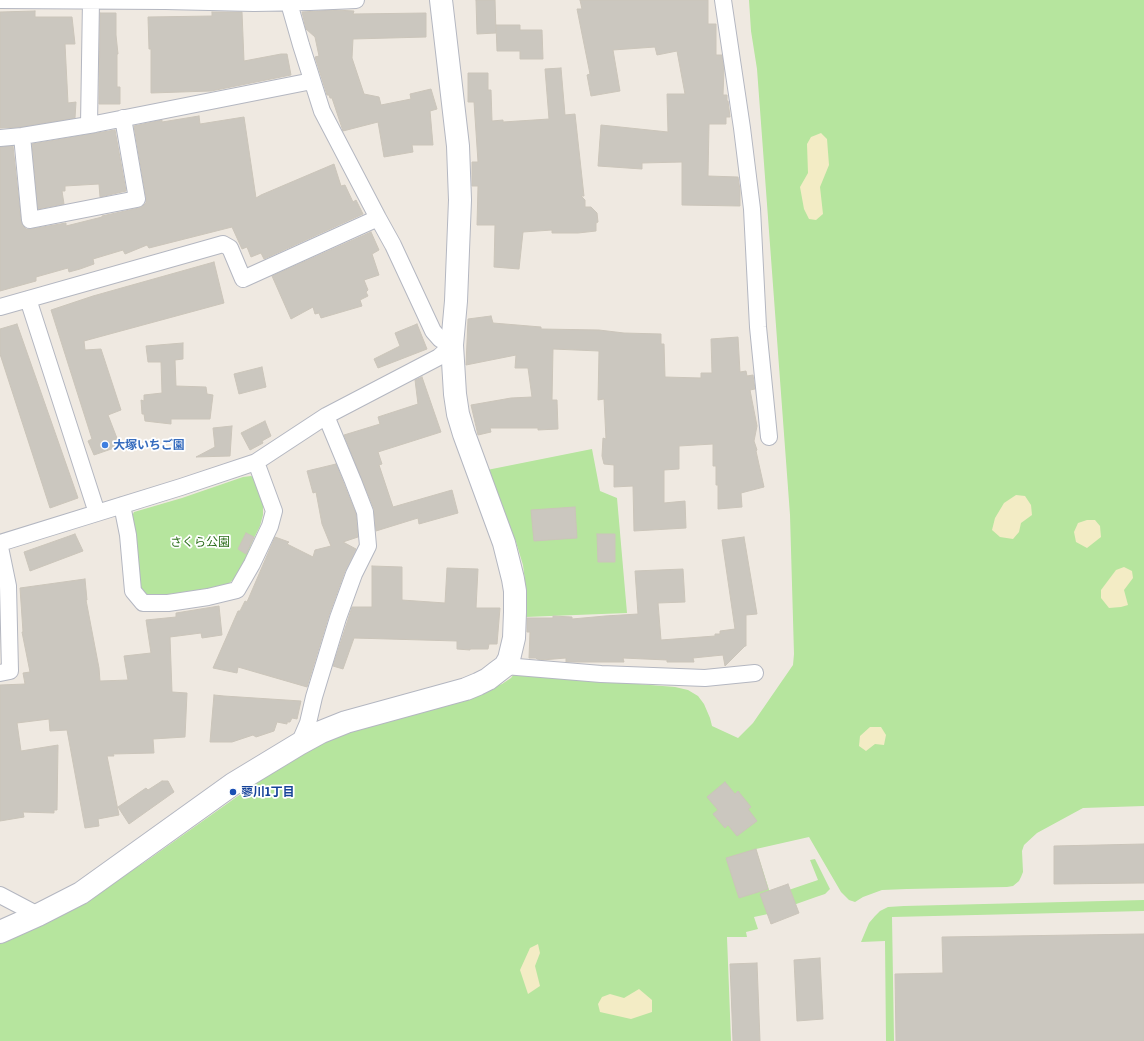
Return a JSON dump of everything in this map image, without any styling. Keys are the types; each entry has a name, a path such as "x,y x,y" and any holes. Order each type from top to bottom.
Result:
{"street":[{"path":"0,0 254,3 356,0"},
{"path":"89,125 91,0"},
{"path":"0,932 81,893 233,784 321,732 346,722 466,689 488,679 505,666 509,660 514,638 514,585 504,543 471,455 458,414 455,394 452,345 456,301 460,200 458,146 441,0"},
{"path":"723,0 742,128 752,209 758,327 769,437"},
{"path":"289,2 322,111 406,270 432,331 440,339 452,345"},
{"path":"0,138 22,136 89,125 312,81"},
{"path":"22,136 30,220 137,199 123,118"},
{"path":"0,307 223,244 230,248 243,279 378,218"},
{"path":"28,299 97,513"},
{"path":"0,544 256,462 326,416 439,357 452,345"},
{"path":"299,744 308,723 314,697 338,618 354,574 368,546 365,512 326,416"},
{"path":"122,505 128,535 134,591 143,603 168,603 208,597 237,590 252,564 270,526 274,511 256,462"},
{"path":"0,547 10,671 0,673"},
{"path":"505,666 601,674 705,678 754,673"},
{"path":"0,895 38,915"}],"green space":[{"path":"749,0 1144,0 1144,806 1083,808 1037,833 1024,845 1022,851 1023,872 1019,881 1013,886 1007,887 882,890 863,897 855,902 849,900 841,892 809,837 756,849 771,896 818,880 810,860 815,859 830,889 825,894 768,914 754,917 758,929 746,932 747,937 727,937 731,1041 0,1041 0,944 102,890 145,862 293,757 345,731 484,691 502,684 514,674 675,687 688,690 698,696 704,704 712,726 738,738 753,723 793,665 794,654 790,515 757,69 751,31"},
{"path":"592,449 600,491 617,498 627,613 525,617 526,589 523,565 516,542 487,470"},
{"name":"さくら公園","path":"243,477 253,477 263,505 263,515 260,526 240,572 235,578 224,586 150,597 143,593 140,589 131,518 134,512 182,498"},
{"path":"1144,900 1144,911 892,917 894,1041 886,1041 885,941 861,942 869,923 880,911 888,907 904,906"}],"sand":[{"path":"821,133 827,139 829,165 820,187 823,214 816,220 809,219 804,209 800,187 808,173 807,144 811,137"},
{"path":"1016,495 1025,496 1031,505 1032,515 1021,523 1019,532 1013,539 1000,537 992,530 995,518 1004,503"},
{"path":"1087,520 1095,520 1100,526 1101,537 1087,548 1076,542 1074,532 1078,523"},
{"path":"1124,567 1132,571 1133,578 1124,590 1128,605 1109,608 1101,598 1101,590 1116,570"},
{"path":"870,727 881,727 886,735 884,745 875,744 866,751 859,746 860,736"},
{"path":"538,944 540,953 535,966 540,986 528,994 520,970 530,948"},
{"path":"639,989 652,1000 652,1012 631,1019 600,1012 598,1004 602,997 610,994 624,998"}],"building":[{"path":"476,0 495,0 496,33 477,34"},
{"path":"580,0 708,0 708,24 716,24 716,55 722,55 724,69 723,95 727,95 730,117 726,117 726,124 709,124 708,176 738,177 740,206 682,205 682,162 642,163 642,169 598,166 601,125 668,132 667,94 685,94 677,51 657,55 655,47 613,50 620,91 591,96 587,75 590,74 577,9 582,9"},
{"path":"335,10 354,11 353,14 426,13 426,37 353,39 352,58 364,94 379,97 381,105 411,99 410,94 431,89 437,109 430,111 433,145 412,145 413,152 384,157 378,122 343,131 332,98 327,95 315,57 319,56 315,37 306,29 302,12"},
{"path":"35,11 35,17 72,17 75,44 65,44 68,103 76,102 75,118 21,127 0,128 0,12"},
{"path":"212,12 242,12 244,61 287,54 291,75 211,91 151,93 151,49 149,49 148,17 212,16"},
{"path":"100,13 116,13 118,54 117,87 120,87 120,104 99,104"},
{"path":"496,25 520,25 520,30 542,30 543,59 520,59 520,51 497,51"},
{"path":"561,68 565,115 575,114 584,196 581,196 585,200 585,207 591,207 597,213 598,222 596,223 596,231 578,233 552,233 552,230 523,232 519,269 494,267 495,225 477,225 478,186 472,186 472,162 478,162 474,102 468,102 468,73 488,73 488,90 491,90 492,121 503,120 503,122 549,119 545,69"},
{"path":"199,116 200,124 244,117 256,198 334,164 341,186 345,185 353,202 356,200 363,214 264,259 261,253 251,257 247,247 242,249 232,227 149,248 147,245 125,254 123,250 93,259 94,264 80,269 69,272 68,268 36,277 36,281 0,291 0,147 13,146 21,221 23,226 26,229 31,229 66,223 66,226 139,208 146,203 134,126 162,120 162,122"},
{"path":"115,130 126,191 100,197 99,184 65,186 65,191 62,191 64,204 38,209 32,144"},
{"path":"371,232 379,250 372,254 379,275 364,280 368,290 366,292 368,296 360,300 362,306 321,318 319,313 315,314 313,307 291,319 272,276"},
{"path":"214,262 224,303 84,341 85,350 101,349 121,410 108,415 120,446 94,455 88,441 92,439 51,310 93,296"},
{"path":"491,316 493,323 541,327 541,329 599,330 624,333 661,334 661,344 664,344 665,377 701,378 701,373 712,373 711,339 738,337 740,372 746,371 747,376 753,375 755,389 750,390 757,426 754,441 764,487 741,493 742,507 718,509 718,485 716,485 716,466 713,466 713,444 679,446 679,469 664,470 664,503 685,501 686,528 634,531 633,486 614,487 614,465 604,464 602,456 603,438 606,439 604,399 598,400 599,351 553,349 552,400 557,400 558,429 538,430 538,428 490,428 491,432 478,435 471,405 511,398 532,397 528,368 515,368 516,355 466,365 468,319"},
{"path":"17,324 78,498 50,508 0,354 0,329"},
{"path":"417,324 427,349 378,368 374,359 400,346 395,333"},
{"path":"183,343 183,359 175,360 176,386 206,387 207,394 213,395 210,419 171,419 171,424 145,421 144,414 142,414 141,400 144,401 144,395 162,393 161,362 148,362 146,346"},
{"path":"262,367 266,387 239,394 234,374"},
{"path":"422,377 441,432 378,452 382,464 379,465 393,507 452,490 458,513 419,524 418,518 376,531 374,509 344,435 380,424 378,417 418,404 415,380"},
{"path":"265,421 271,436 262,441 263,443 250,450 241,433"},
{"path":"232,426 230,456 196,457 215,447 213,428"},
{"path":"336,464 356,514 358,537 343,542 356,549 345,571 329,615 307,687 238,667 237,673 213,668 238,611 240,611 245,601 247,602 275,537 289,542 287,544 313,557 315,550 331,546 322,524 316,492 313,493 307,471"},
{"path":"575,507 577,538 534,541 531,510"},
{"path":"246,533 254,537 246,554 238,549"},
{"path":"75,534 83,551 30,571 24,552"},
{"path":"597,534 615,534 615,562 598,562"},
{"path":"744,537 757,614 746,615 746,646 725,666 723,655 693,658 694,662 667,662 667,660 623,658 624,662 566,662 566,658 542,660 529,658 530,632 527,632 527,618 553,618 553,616 572,617 572,619 638,614 635,571 683,569 685,602 658,603 661,640 715,636 715,634 720,634 720,631 735,629 722,540"},
{"path":"372,566 402,567 402,600 445,603 447,568 478,569 476,608 500,608 497,644 489,644 488,649 470,650 457,649 457,641 354,638 343,669 333,666 352,607 372,607"},
{"path":"85,579 86,600 99,668 100,681 128,680 124,656 151,653 146,620 176,617 176,613 219,606 222,635 202,638 201,633 170,637 172,692 187,693 185,737 153,739 154,753 113,754 114,756 107,756 119,815 98,819 99,826 85,828 67,730 50,731 49,719 17,723 21,751 58,745 57,810 54,810 54,813 23,812 24,817 0,821 0,685 25,684 23,673 30,672 22,632 20,588"},
{"path":"214,695 301,701 297,719 292,718 290,722 287,722 287,724 277,722 274,731 256,737 253,735 232,742 210,742"},
{"path":"162,781 168,781 174,792 129,824 118,807 146,788 148,790"},
{"path":"725,782 735,794 738,791 751,807 748,809 757,821 737,836 728,825 725,828 713,814 718,810 707,797"},
{"path":"1144,844 1144,883 1054,884 1054,846"},
{"path":"756,849 768,889 739,898 726,858"},
{"path":"788,884 799,913 771,924 760,894"},
{"path":"1144,934 1144,1041 896,1041 895,974 943,973 942,937"},
{"path":"820,958 823,1019 797,1021 794,960"},
{"path":"757,963 760,1041 733,1041 730,964"}],"place":[{"name":"大塚いちご園","path":"105,445"},
{"name":"蓼川1丁目","path":"233,792"}]}
